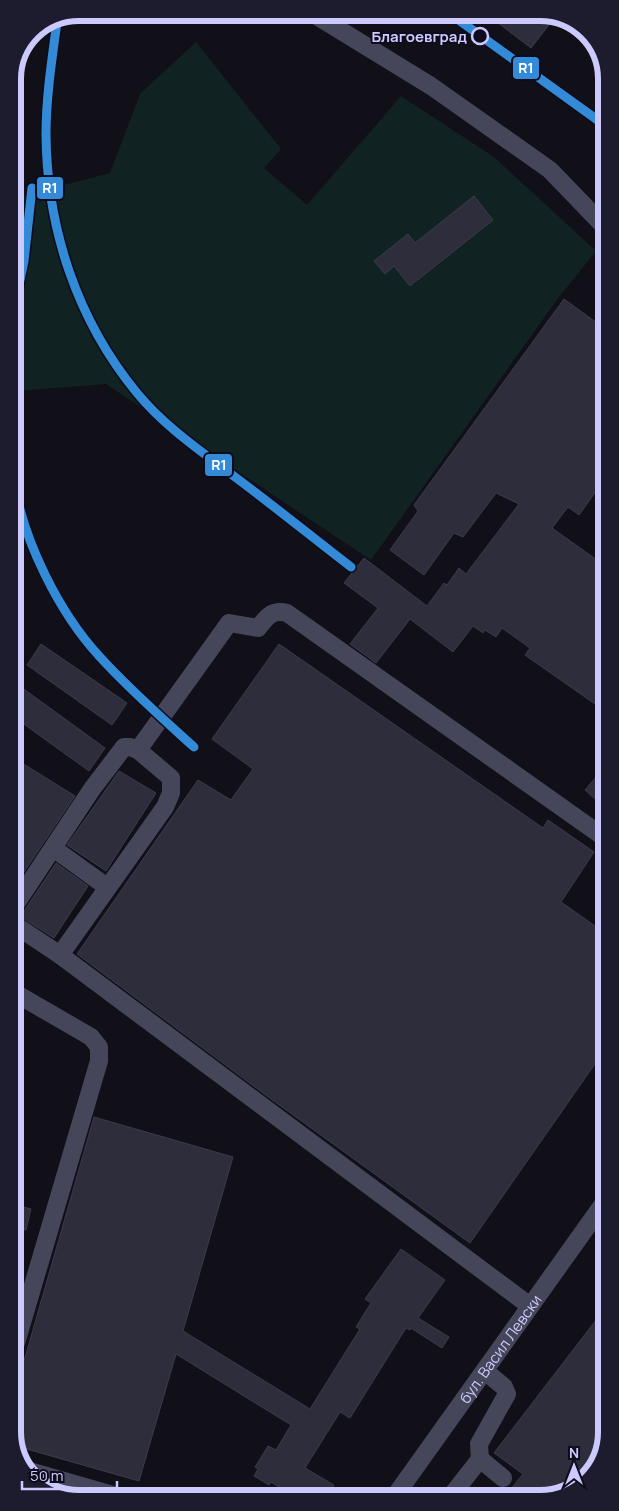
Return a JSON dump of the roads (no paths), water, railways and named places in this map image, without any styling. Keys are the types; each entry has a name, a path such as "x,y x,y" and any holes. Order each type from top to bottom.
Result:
{"street":[{"path":"325,21 431,86 550,170 598,219"},
{"path":"138,750 230,623 258,628 271,613 280,611 288,613 598,833"},
{"path":"21,896 92,789 124,747 138,750 171,778 172,793 165,807 60,955"},
{"path":"54,848 107,887"},
{"path":"21,929 60,955 530,1306"},
{"path":"21,996 91,1037 99,1047 99,1061 21,1326"},
{"name":"бул. Васил Левски","path":"399,1490 598,1211"},
{"path":"456,1490 480,1459 479,1444 507,1394 504,1387 485,1371"},
{"path":"480,1459 503,1478"},
{"path":"39,1474 95,1490"}],"place":[{"name":"Благоевград","path":"480,36"}]}
